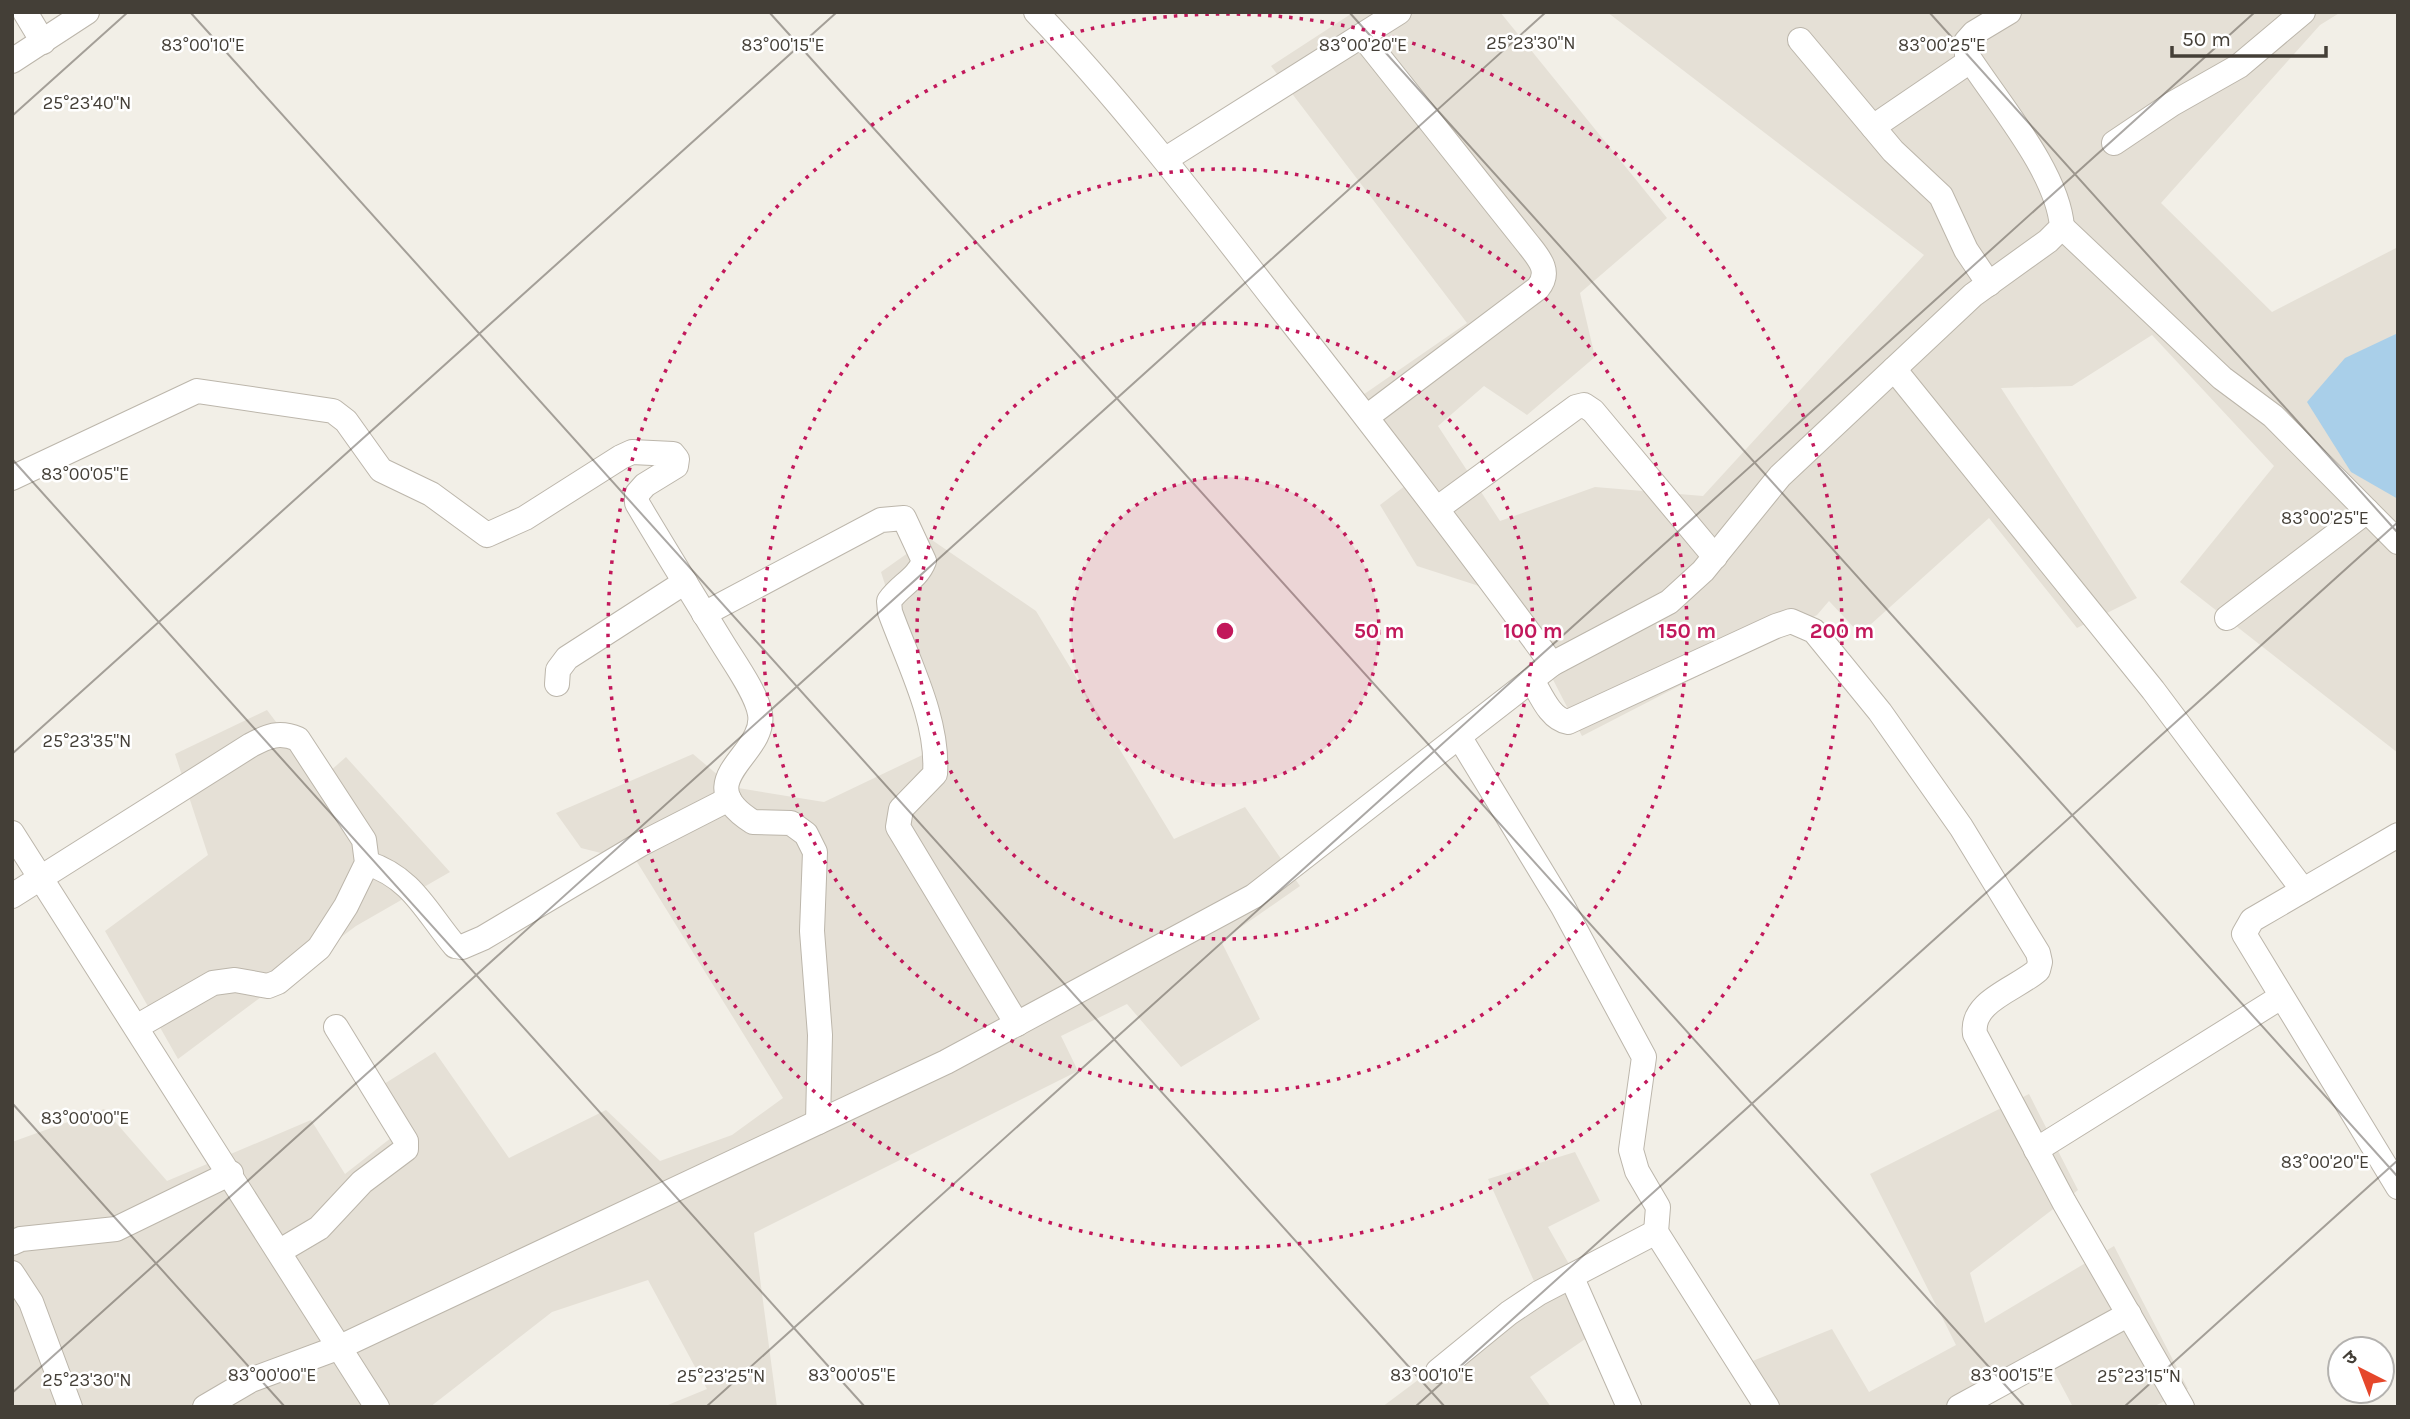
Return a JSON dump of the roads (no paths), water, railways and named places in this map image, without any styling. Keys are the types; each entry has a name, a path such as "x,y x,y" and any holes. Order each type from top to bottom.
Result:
{"street":[{"path":"25,12 43,42"},
{"path":"12,61 87,12"},
{"path":"1036,12 1080,58 1166,159 1368,416 1552,664"},
{"path":"1166,159 1364,38 1399,12"},
{"path":"2009,12 1975,33 1966,42 1970,61 2048,177 2061,213 2062,227 2222,377 2273,416 2398,542"},
{"path":"2114,143 2172,104 2239,66 2303,12"},
{"path":"1364,38 1527,243 1545,271 1544,281 1538,288 1368,416"},
{"path":"1800,40 1873,127 1941,196 1966,250 1989,284"},
{"path":"1873,127 1970,61"},
{"path":"205,1407 251,1380 340,1347 946,1062 1254,896 1552,664 1669,602 1715,557 1780,476 1989,284 2048,241 2062,227"},
{"path":"1894,369 2153,690 2303,890"},
{"path":"12,478 197,391 333,411 346,421 382,470 396,480 412,484 431,494 487,535 525,518 632,452 673,454 677,459 676,466 645,485 637,494 637,503 760,712 758,729 730,776 726,790 729,799 753,822 791,823 806,834 815,852 812,931 820,1035 818,1122"},
{"path":"1438,508 1576,407 1584,405 1593,411 1715,557"},
{"path":"2227,618 2367,511"},
{"path":"704,614 881,520 904,518 925,561 920,573 897,589 889,601 890,612 923,703 936,757 935,774 901,809 898,827 1017,1024"},
{"path":"557,684 558,670 567,658 685,582"},
{"path":"1532,680 1553,713 1560,721 1568,722 1776,626 1791,621 1814,631 1880,712 1961,827 2038,953 2038,970 1983,1007 1974,1025 1975,1034 2036,1150 2182,1407"},
{"path":"12,896 251,745 271,735 285,733 298,739 364,840 367,863 330,933 319,948 278,982 268,986 235,980 213,983 138,1026"},
{"path":"1460,738 1563,907 1644,1057 1631,1150 1637,1171 1658,1207 1656,1232 1767,1407"},
{"path":"367,863 390,871 402,880 455,947 462,947 484,938 641,844 729,799"},
{"path":"12,833 138,1026 377,1407"},
{"path":"2398,835 2252,920 2244,934 2398,1187"},
{"path":"2036,1150 2281,997"},
{"path":"280,1251 319,1228 362,1182 406,1149 406,1141 336,1027"},
{"path":"12,1243 21,1239 116,1229 231,1173"},
{"path":"1438,1371 1509,1313 1539,1293 1656,1232"},
{"path":"12,1273 31,1302 70,1407"},
{"path":"1572,1278 1629,1407"},
{"path":"1959,1407 2129,1314"}],"water":[{"path":"2398,333 2398,499 2351,472 2307,402 2345,358"}]}
